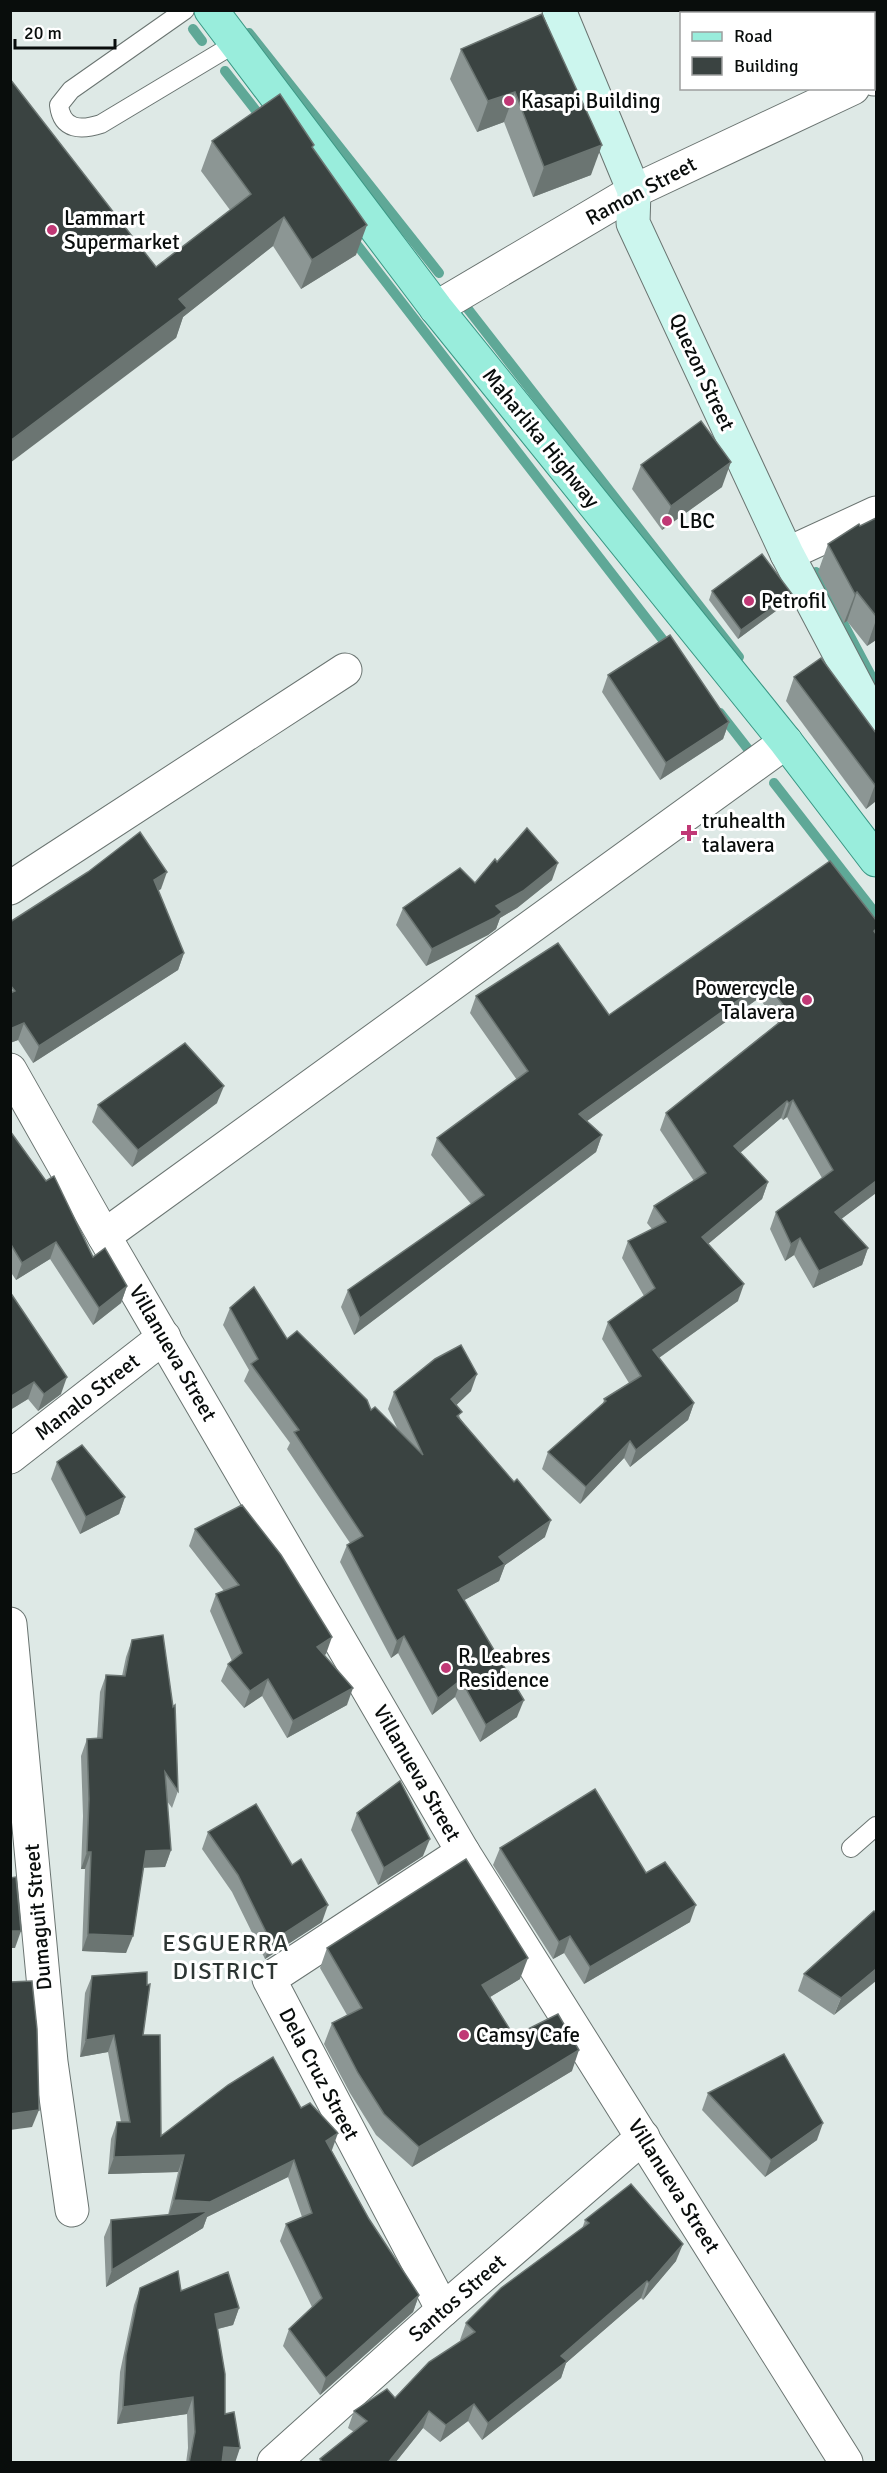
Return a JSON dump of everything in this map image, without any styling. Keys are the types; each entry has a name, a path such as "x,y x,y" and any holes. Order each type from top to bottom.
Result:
{"main road":[{"name":"Maharlika Highway","path":"211,10 436,308 786,742 876,860"}],"street":[{"name":"Quezon Street","path":"559,10 634,191 633,223 787,554 876,723"},
{"name":"Ramon Street","path":"436,308 634,191 849,90"},
{"path":"787,554 876,513"},
{"path":"10,888 345,670"},
{"path":"104,1236 786,742"},
{"name":"Villanueva Street","path":"10,1070 104,1236 463,1852 846,2463"},
{"name":"Manalo Street","path":"10,1457 164,1337"},
{"name":"Dumaguit Street","path":"10,1624 51,2062 72,2210"},
{"name":"Dela Cruz Street","path":"443,2310 269,1980 463,1852"},
{"name":"Santos Street","path":"274,2463 443,2310 643,2137"}],"lane":[{"path":"185,10 70,90 59,105 60,113 68,124 83,129 102,123 236,43"},
{"path":"851,1848 876,1826"}],"building":[{"path":"542,14 602,145 544,167 515,92 488,101 461,49"},
{"path":"10,79 156,267 251,194 212,141 280,94 314,145 312,147 367,225 312,260 284,217 179,299 187,308 10,441"},
{"path":"701,421 731,462 671,506 641,465"},
{"path":"876,518 876,616 857,592 855,594 828,544 859,524 860,526"},
{"name":"Petrofil","path":"762,554 792,594 741,630 712,591"},
{"path":"670,635 729,722 666,763 608,675"},
{"path":"821,658 876,733 875,785 794,677"},
{"path":"527,828 558,863 523,891 496,906 502,912 494,918 432,949 403,908 460,868 475,883 495,859 497,862"},
{"path":"140,832 167,872 154,880 184,953 39,1046 24,1023 10,1029 10,993 15,991 10,985 10,922 88,872"},
{"path":"830,861 876,920 874,931 876,934 876,1181 835,1212 868,1248 819,1271 800,1238 791,1244 776,1212 833,1170 793,1100 789,1103 787,1101 734,1146 768,1182 702,1237 744,1284 653,1350 694,1403 636,1450 630,1441 586,1487 548,1452 606,1401 604,1399 641,1376 608,1322 655,1288 628,1241 666,1222 654,1206 706,1173 666,1113 790,1014 765,981 579,1114 602,1135 360,1318 348,1290 484,1195 437,1138 528,1071 476,996 558,943 609,1015"},
{"path":"185,1043 224,1086 138,1150 98,1105"},
{"path":"10,1131 46,1181 54,1176 93,1257 105,1248 127,1286 99,1308 56,1242 22,1263 10,1243"},
{"path":"254,1287 287,1339 297,1331 367,1400 371,1410 375,1407 423,1455 394,1392 435,1359 461,1345 477,1374 451,1399 462,1412 457,1416 514,1482 517,1479 551,1520 499,1557 505,1564 458,1590 524,1700 486,1725 461,1680 438,1698 404,1636 397,1641 347,1545 363,1536 294,1432 299,1430 251,1364 258,1359 230,1308"},
{"path":"10,1292 67,1377 44,1394 34,1382 10,1397"},
{"path":"82,1445 125,1497 86,1517 57,1462"},
{"path":"242,1505 281,1555 332,1637 317,1647 353,1688 293,1721 268,1679 250,1691 228,1664 242,1653 216,1594 239,1585 195,1529"},
{"path":"163,1635 173,1707 175,1705 178,1791 165,1772 171,1850 146,1851 133,1936 88,1934 91,1852 87,1852 89,1799 87,1739 102,1738 106,1675 125,1676 132,1640"},
{"path":"400,1781 430,1839 384,1868 357,1813"},
{"path":"595,1789 646,1873 665,1862 696,1905 590,1967 570,1936 559,1942 500,1848"},
{"path":"256,1804 292,1865 301,1859 328,1905 271,1942 238,1875 208,1832"},
{"path":"466,1859 528,1958 482,1985 514,2036 558,2014 579,2050 419,2147 384,2114 358,2073 332,2023 362,2008 327,1948"},
{"path":"16,1877 21,1931 10,1931 10,1878"},
{"path":"874,1911 876,1913 876,1969 841,1998 804,1974"},
{"path":"147,1972 147,1985 150,1984 143,2035 160,2035 161,2136 228,2085 273,2057 301,2108 310,2103 338,2133 326,2141 369,2219 419,2295 326,2378 289,2329 322,2298 286,2224 312,2213 294,2160 210,2202 174,2200 184,2155 114,2157 117,2122 130,2122 114,2035 86,2040 92,1976"},
{"path":"32,1981 37,2029 39,2110 10,2114 10,1982"},
{"path":"784,2054 823,2123 771,2160 708,2093"},
{"path":"631,2184 683,2244 649,2283 647,2281 561,2356 567,2361 488,2423 474,2404 446,2425 429,2411 388,2463 323,2463 320,2459 367,2421 354,2411 387,2389 395,2398 429,2362 475,2332 466,2323 501,2288 589,2223 585,2220"},
{"path":"209,2211 112,2270 111,2220"},
{"path":"178,2271 181,2291 228,2272 239,2308 215,2314 225,2374 225,2414 234,2412 240,2448 224,2447 222,2463 189,2463 195,2432 193,2397 123,2407 126,2355 140,2288"}],"waterway":[{"path":"193,29 202,41"},
{"path":"249,33 439,273"},
{"path":"225,71 264,121"},
{"path":"351,237 670,649"},
{"path":"464,304 739,657"},
{"path":"816,572 876,685"},
{"path":"720,713 748,749"},
{"path":"774,783 876,914"}],"place":[{"name":"Kasapi Building","path":"509,101"},
{"name":"Lammart Supermarket","path":"52,230"},
{"name":"LBC","path":"667,521"},
{"name":"Petrofil","path":"749,601"},
{"name":"truhealth talavera","path":"689,833"},
{"name":"Powercycle Talavera","path":"807,1000"},
{"name":"R. Leabres Residence","path":"446,1668"},
{"name":"Camsy Cafe","path":"464,2035"}],"district":[{"name":"ESGUERRA DISTRICT","path":"226,1957"}]}
